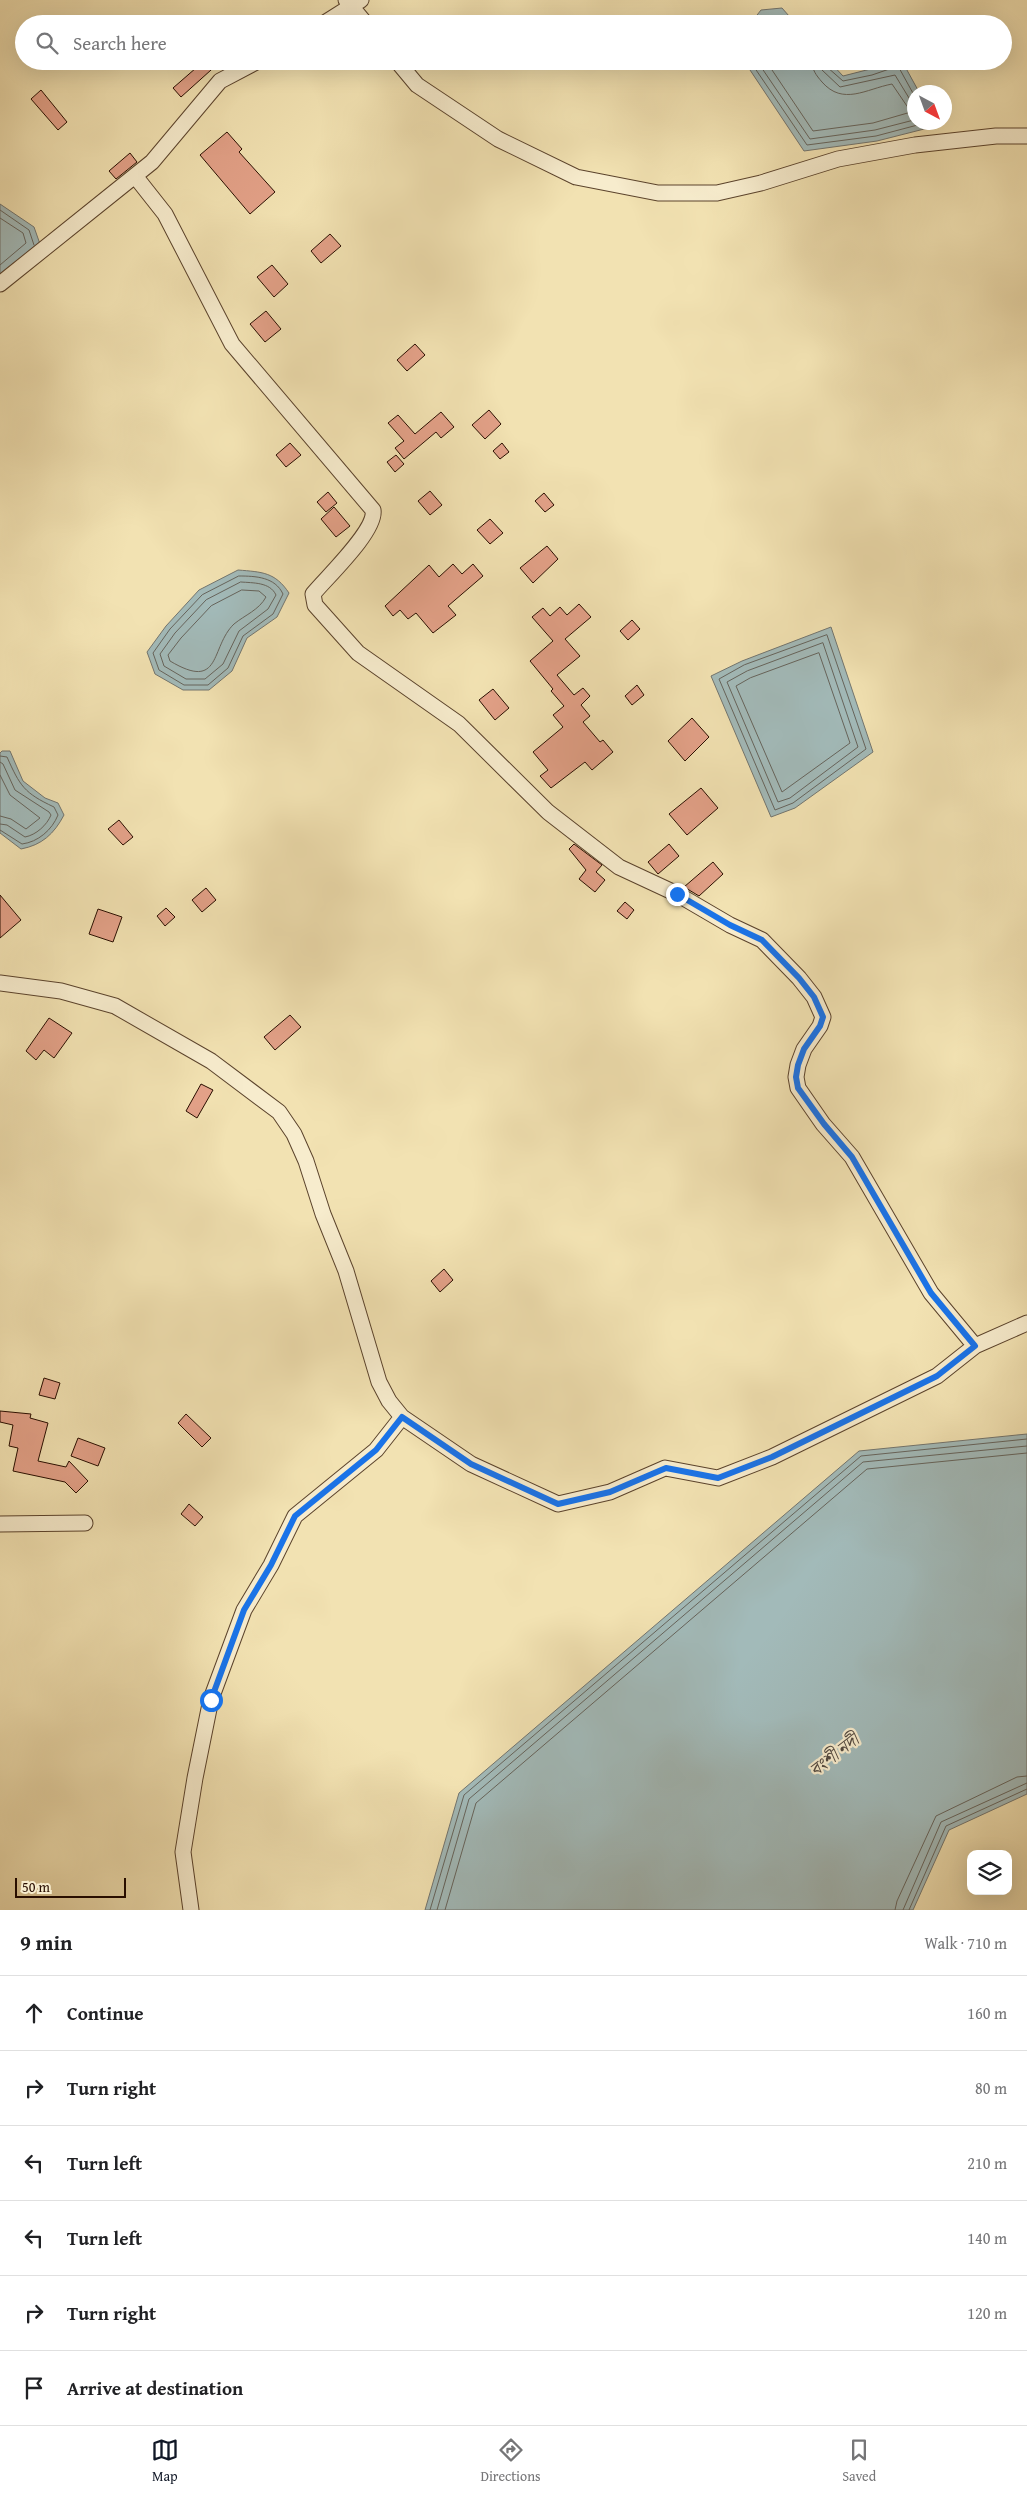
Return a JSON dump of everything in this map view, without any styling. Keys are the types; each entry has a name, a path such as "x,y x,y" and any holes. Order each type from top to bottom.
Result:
{"street":[{"path":"335,15 353,2 361,15"},
{"path":"0,284 152,162 220,81 241,70"},
{"path":"404,70 417,85 498,139 576,177 658,193 717,193 761,183 838,159 915,145 996,136 1027,136"},
{"path":"135,176 164,214 232,344 372,510 374,517 367,531 313,594 315,605 358,653 459,724 548,812 564,825 619,867 677,894 730,925 762,940 799,978 814,997 823,1017 820,1026 804,1049 798,1065 796,1077 798,1088 824,1124 852,1157 931,1293 975,1346"},
{"path":"0,983 61,991 115,1006 211,1061 279,1112 294,1134 306,1161 323,1214 346,1271 379,1382 389,1401 402,1417 471,1464 558,1504 610,1492 666,1468 718,1478 772,1457 937,1376 975,1346 1027,1323"},
{"path":"191,1910 183,1852 194,1778 211,1700 244,1610 271,1565 295,1516 376,1450 402,1417"},
{"path":"0,1524 85,1523"}],"water":[{"path":"782,8 788,15 757,15 761,10"},
{"path":"750,70 837,70 843,76 867,70 907,70 915,85 907,85 907,130 920,130 877,141 804,151"},
{"path":"0,204 34,227 40,244 0,280"},
{"path":"238,570 267,574 284,586 289,593 277,617 247,638 232,671 209,690 183,690 155,674 147,652 166,626 199,590"},
{"path":"831,627 873,752 795,808 771,817 711,676 742,661"},
{"path":"2,751 10,751 23,781 45,798 58,803 64,815 47,838 35,845 21,849 0,833 0,753"},
{"name":"বংশী নদী","path":"1027,1434 1027,1794 949,1830 913,1910 425,1910 459,1793 859,1451"}],"building":[{"path":"194,70 211,70 181,97 173,88"},
{"path":"41,90 67,122 58,130 31,99"},
{"path":"227,132 242,149 239,152 275,192 250,214 200,155"},
{"path":"130,153 137,162 116,179 109,171"},
{"path":"330,234 341,246 321,263 311,251"},
{"path":"272,265 288,284 274,297 257,277"},
{"path":"266,311 281,329 265,342 250,324"},
{"path":"415,344 425,355 407,371 397,360"},
{"path":"489,410 501,424 485,439 472,425"},
{"path":"441,412 454,427 441,438 436,432 404,459 395,448 404,441 388,423 398,415 415,434"},
{"path":"290,443 301,455 286,467 276,455"},
{"path":"502,443 509,452 500,459 493,451"},
{"path":"396,455 404,464 395,472 387,462"},
{"path":"430,491 442,505 430,515 418,501"},
{"path":"328,492 337,503 326,512 317,502"},
{"path":"544,493 554,505 545,512 535,501"},
{"path":"334,507 350,526 336,537 321,519"},
{"path":"490,519 503,533 490,544 477,530"},
{"path":"547,546 558,559 533,583 520,568"},
{"path":"453,564 462,574 473,564 483,576 448,606 456,615 433,633 416,613 408,619 400,610 393,616 385,606 429,565 439,577"},
{"path":"579,604 591,617 565,639 580,656 557,675 574,695 583,688 590,696 581,705 590,716 583,722 600,742 603,740 613,752 592,770 585,762 551,788 540,776 548,770 533,752 563,727 553,715 564,706 530,661 553,641 532,617 543,608 550,616 560,607 567,615"},
{"path":"632,620 640,629 628,640 620,631"},
{"path":"637,685 644,695 632,705 625,696"},
{"path":"493,689 509,708 495,720 479,700"},
{"path":"692,718 709,737 685,761 668,741"},
{"path":"701,788 718,808 687,835 669,814"},
{"path":"119,820 133,837 123,845 108,829"},
{"path":"574,844 602,865 596,872 605,880 595,892 579,879 586,870 569,849"},
{"path":"669,844 679,856 658,874 648,862"},
{"path":"713,862 723,874 699,896 684,887"},
{"path":"206,888 216,900 202,912 192,900"},
{"path":"0,895 21,920 0,938"},
{"path":"625,902 634,910 627,919 617,911"},
{"path":"166,908 175,917 165,926 157,916"},
{"path":"98,909 122,917 113,942 89,934"},
{"path":"290,1015 301,1027 275,1050 264,1037"},
{"path":"49,1018 72,1033 54,1058 44,1050 36,1060 26,1051"},
{"path":"201,1084 213,1090 197,1118 186,1111"},
{"path":"444,1269 453,1280 440,1292 431,1281"},
{"path":"44,1378 60,1383 55,1399 39,1395"},
{"path":"0,1411 31,1414 30,1418 48,1423 38,1461 66,1467 69,1461 88,1481 76,1493 65,1482 13,1471 18,1448 9,1446 13,1425 0,1422"},
{"path":"186,1414 211,1438 202,1447 178,1423"},
{"path":"78,1438 105,1448 98,1466 71,1456"},
{"path":"189,1504 203,1517 195,1526 181,1514"}],"route":[{"path":"211,1700 244,1610 271,1565 295,1516 376,1450 402,1417 471,1464 558,1504 610,1492 666,1468 718,1478 772,1457 937,1376 975,1346 931,1293 852,1157 824,1124 798,1088 796,1077 798,1065 804,1049 820,1026 823,1017 814,997 799,978 762,940 730,925 677,894"}]}
